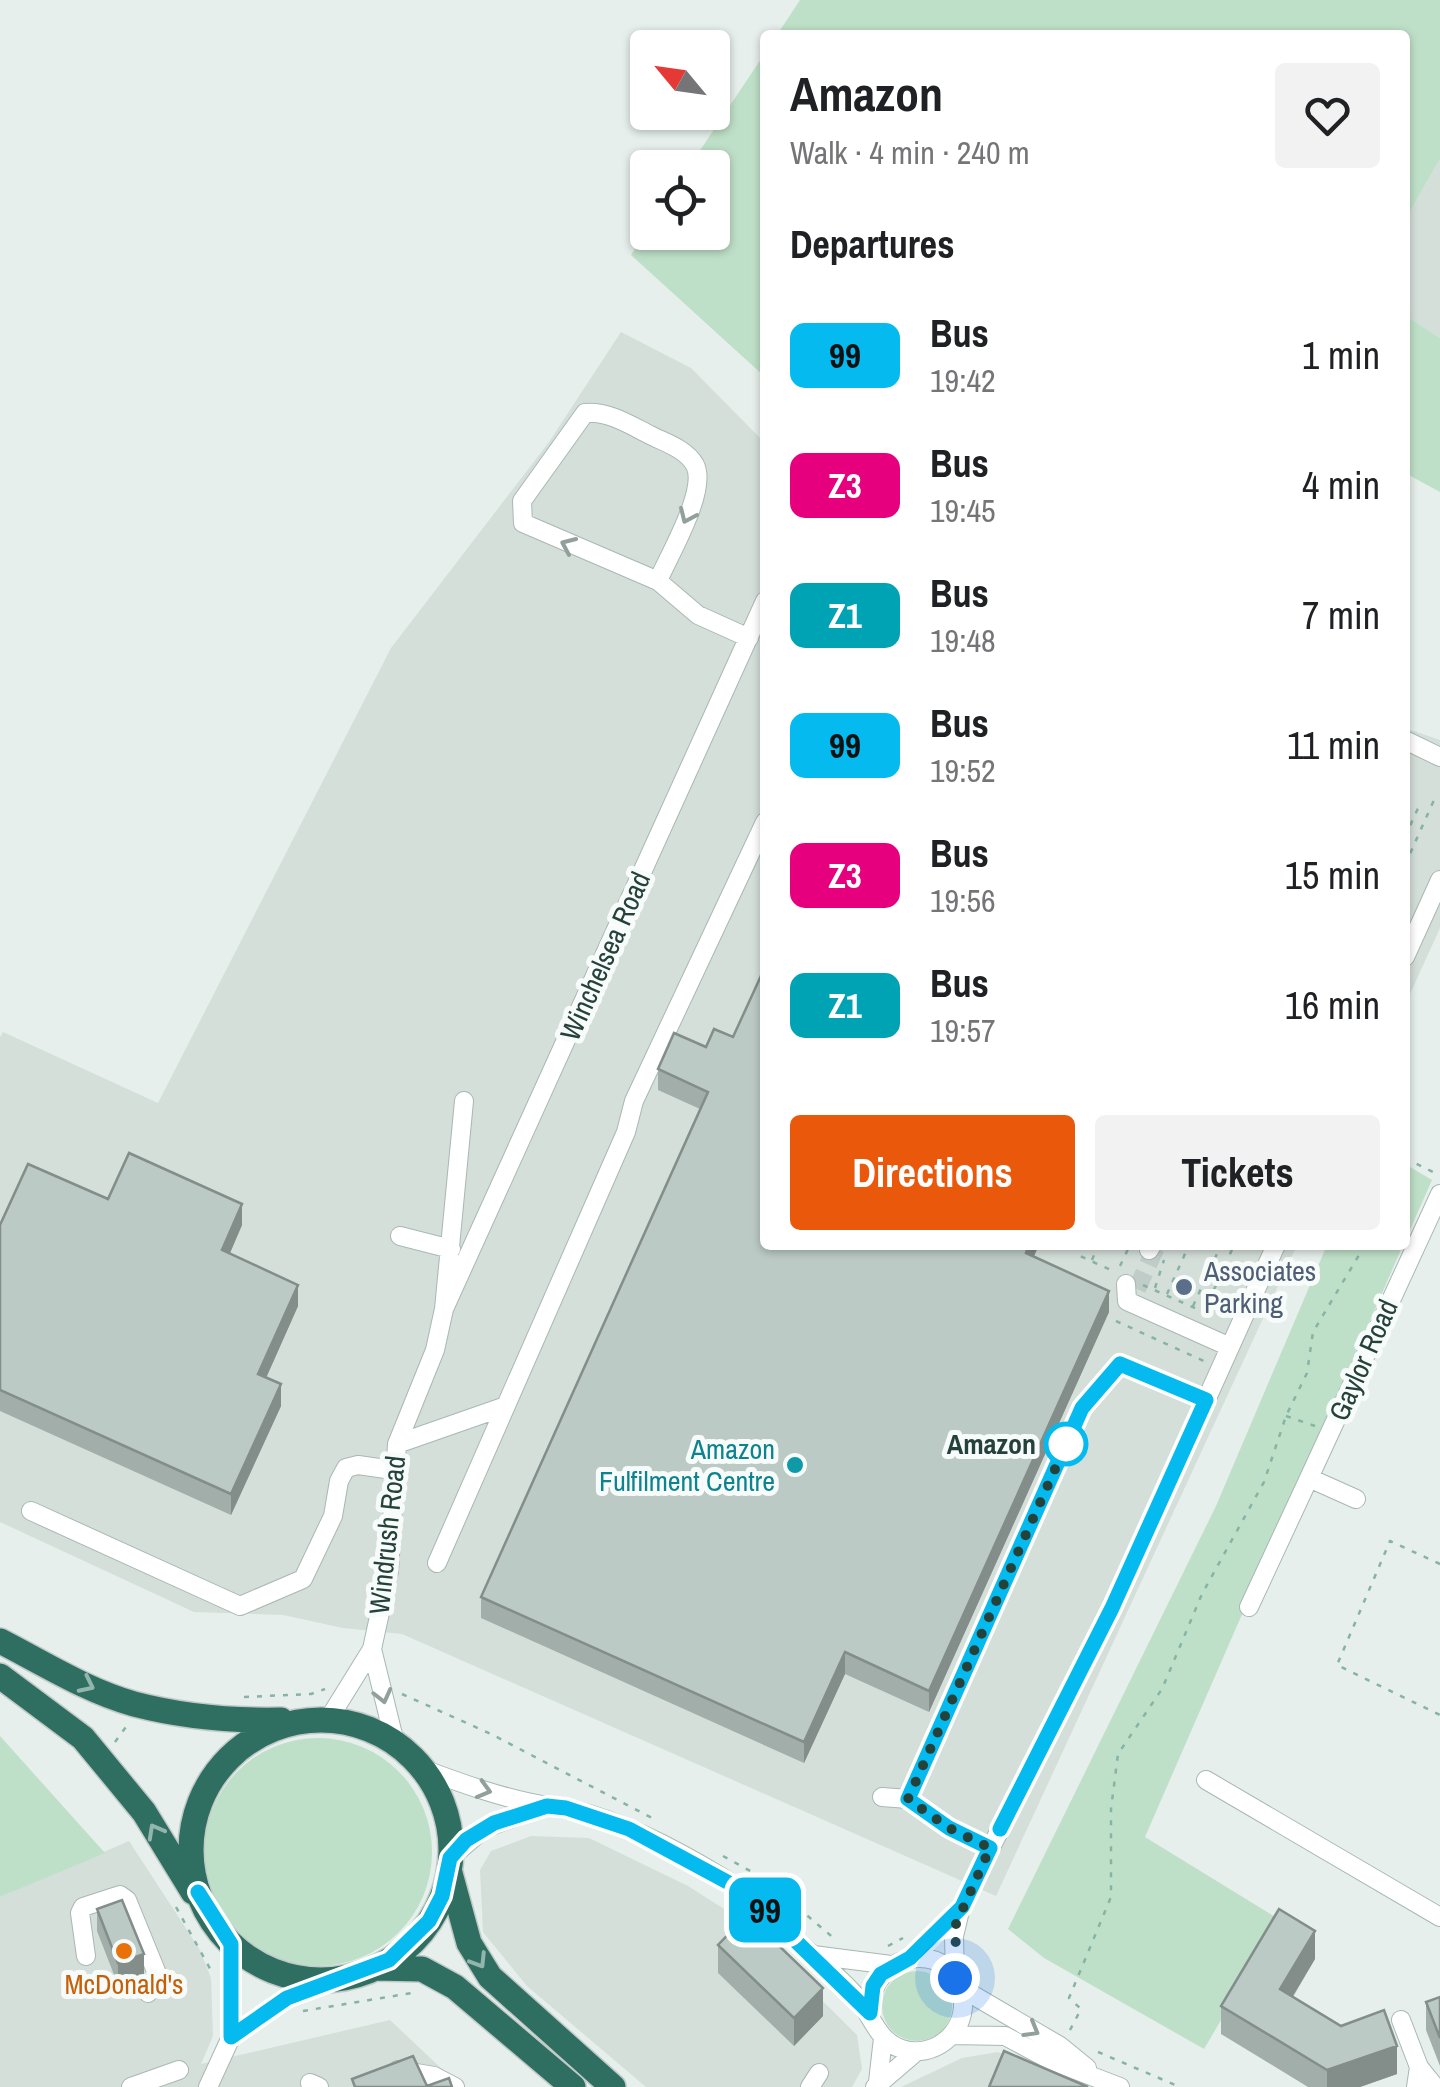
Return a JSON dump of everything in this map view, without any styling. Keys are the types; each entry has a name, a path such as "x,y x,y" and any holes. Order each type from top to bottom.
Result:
{"highway":[{"path":"0,1641 98,1691 140,1705 248,1721 320,1720 368,1728 395,1743 423,1769 445,1811 450,1863 469,1943 490,1978 613,2087"},
{"path":"0,1676 83,1738 100,1757 144,1812 231,1944 278,1972 332,1979 374,1968 422,1969 455,1986 573,2087"},
{"path":"207,1913 198,1892 191,1845 198,1810 212,1778 255,1738 320,1720"},
{"path":"374,1968 411,1943 429,1921 450,1863"}],"street":[{"path":"658,581 696,495 699,478 695,465 678,449 618,420 598,412 585,413 535,478 522,500 519,515 533,529 658,581 698,615 750,638"},
{"name":"Winchelsea Road","path":"444,1309 760,613"},
{"path":"1410,746 1440,756"},
{"path":"437,1563 626,1132 634,1102 760,833"},
{"path":"1410,946 1440,880"},
{"path":"444,1309 464,1101"},
{"name":"Gaylor Road","path":"1250,1607 1440,1194"},
{"path":"400,1236 451,1249"},
{"path":"877,2084 916,2052 936,2048 953,2035 964,2004 954,1936 962,1907 1112,1608 1274,1250"},
{"path":"1139,1291 1230,1347"},
{"name":"Windrush Road","path":"320,1720 372,1649 389,1570 393,1470 398,1444 435,1350 444,1309"},
{"path":"908,1799 1082,1408 1120,1364 1206,1400"},
{"path":"398,1444 503,1408"},
{"path":"31,1511 240,1606 303,1579 333,1516 339,1481 346,1468 358,1465 393,1470"},
{"path":"1309,1478 1356,1499"},
{"name":"Windrush Road","path":"372,1649 395,1743"},
{"path":"423,1769 629,1829 744,1891 870,2013 883,2038 877,2084"},
{"path":"1206,1780 1440,1916"},
{"path":"882,1796 908,1799 949,1828 990,1848"},
{"path":"450,1863 484,1828 547,1806"},
{"path":"86,1956 80,1913 83,1907 120,1896 126,1900 158,1976 148,1993"},
{"path":"812,1954 891,1965 910,1958 962,1907"},
{"path":"208,2087 231,2037 231,1944"},
{"path":"910,1958 930,1960 958,1983 1060,2046 1099,2077"},
{"path":"870,2013 873,1986 891,1965"},
{"path":"231,2037 287,1998 332,1979"},
{"path":"1401,2020 1419,2066 1435,2087"},
{"path":"953,2035 1005,2036 1120,2087"},
{"path":"883,2038 916,2052"},
{"path":"1416,2087 1419,2066"},
{"path":"382,2070 405,2069 456,2087"},
{"path":"133,2086 179,2070"}],"path":[{"path":"1410,855 1434,800"},
{"path":"1410,826 1419,806"},
{"path":"1410,1160 1440,1175"},
{"path":"1083,1250 1080,1256 1139,1291 1204,1312 1232,1250"},
{"path":"1091,1261 1096,1250"},
{"path":"1131,1250 1139,1291"},
{"path":"1139,1291 1184,1250"},
{"path":"1193,1307 1218,1250"},
{"path":"1066,2037 1081,2008 1068,1998 1111,1897 1111,1809 1118,1754 1162,1689 1202,1594 1264,1482 1286,1416 1307,1373 1313,1332 1361,1250"},
{"path":"1116,1321 1220,1368"},
{"path":"1286,1416 1331,1432"},
{"path":"1440,1564 1390,1541 1338,1665 1440,1716"},
{"path":"244,1696 311,1694 326,1689"},
{"path":"100,1757 140,1705"},
{"path":"174,1904 199,1942 213,1974"},
{"path":"296,2012 398,1993 427,1994"},
{"path":"1084,2045 1180,2087"}],"shaded area":[{"path":"1440,159 1440,338 1410,318 1410,211"},
{"path":"621,332 691,368 760,438 760,1250 1295,1250 996,1896 402,1634 343,1628 283,1615 194,1612 0,1522 0,1037 3,1032 158,1103 391,648 549,442"},
{"path":"1410,730 1440,740 1440,928 1410,994"},
{"path":"531,1836 589,1838 688,1886 740,1919 857,2035 862,2069 852,2087 646,2087 527,1986 483,1932 480,1870 491,1851"},
{"path":"129,1841 200,1950 211,1978 213,2036 201,2064 390,2020 461,2087 0,2087 0,1897"},
{"path":"998,2052 1065,2087 901,2087 962,2058"}],"green space":[{"path":"800,0 1440,0 1440,159 1410,211 1410,30 780,30"},
{"path":"760,60 760,372 631,255 634,250 730,250 730,150 700,150 714,130 730,130 730,106"},
{"path":"1410,318 1440,338 1440,492 1410,476"},
{"path":"1410,1167 1432,1180 1410,1230"},
{"path":"1325,1250 1401,1250 1145,1837 1280,1920 1204,2049 1044,1958 1008,1929 1216,1506"},
{"path":"0,1736 105,1853 0,1897"},
{"path":"318,1738 362,1746 399,1771 424,1808 432,1852 424,1896 399,1933 362,1958 318,1966 274,1958 237,1933 212,1896 204,1852 212,1808 237,1771 274,1746"},
{"path":"917,1971 931,1973 942,1981 950,1992 950,2020 942,2031 931,2039 917,2041 903,2039 892,2031 884,2020 882,2006 884,1992 892,1981 903,1973"}],"building":[{"name":"Amazon Fulfilment Centre","path":"760,978 760,1250 1027,1250 1026,1253 1109,1291 929,1691 845,1652 804,1742 481,1597 708,1092 658,1069 674,1033 706,1047 714,1029 733,1037"},
{"path":"129,1153 242,1204 222,1250 298,1285 258,1374 281,1384 231,1494 0,1390 0,1225 28,1164 108,1199"},
{"path":"122,1900 144,1954 118,1963 97,1909"},
{"path":"1279,1909 1315,1931 1280,1989 1341,2026 1384,2010 1397,2046 1327,2070 1221,2006"},
{"path":"747,1915 823,1988 794,2018 718,1945"},
{"path":"1440,1997 1440,2038 1426,2002"},
{"path":"1004,2051 1088,2087 989,2087"},
{"path":"413,2056 427,2086 449,2078 452,2087 355,2087 352,2079"}],"tunnel":[{"path":"1137,1289 1155,1250"}],"bus line":[{"name":"99","path":"198,1892 207,1913 231,1944 231,2037 287,1998 332,1979 362,1974 411,1943 442,1896 450,1858 466,1840 514,1816 547,1806 566,1808 629,1829 744,1891 870,2013 873,1986 881,1974 900,1960 910,1958 962,1907 990,1848 949,1828 908,1799 1082,1408 1120,1364 1206,1400 1112,1608 1042,1737 1000,1829"}],"place":[{"name":"Associates Parking","path":"1184,1287"},
{"name":"Amazon","path":"1066,1444"},
{"name":"Amazon Fulfilment Centre","path":"795,1465"},
{"name":"McDonald's","path":"124,1951"}],"route":[{"path":"955,1978 956,1924 990,1848 949,1828 908,1799 1068,1440 1066,1444"}]}
